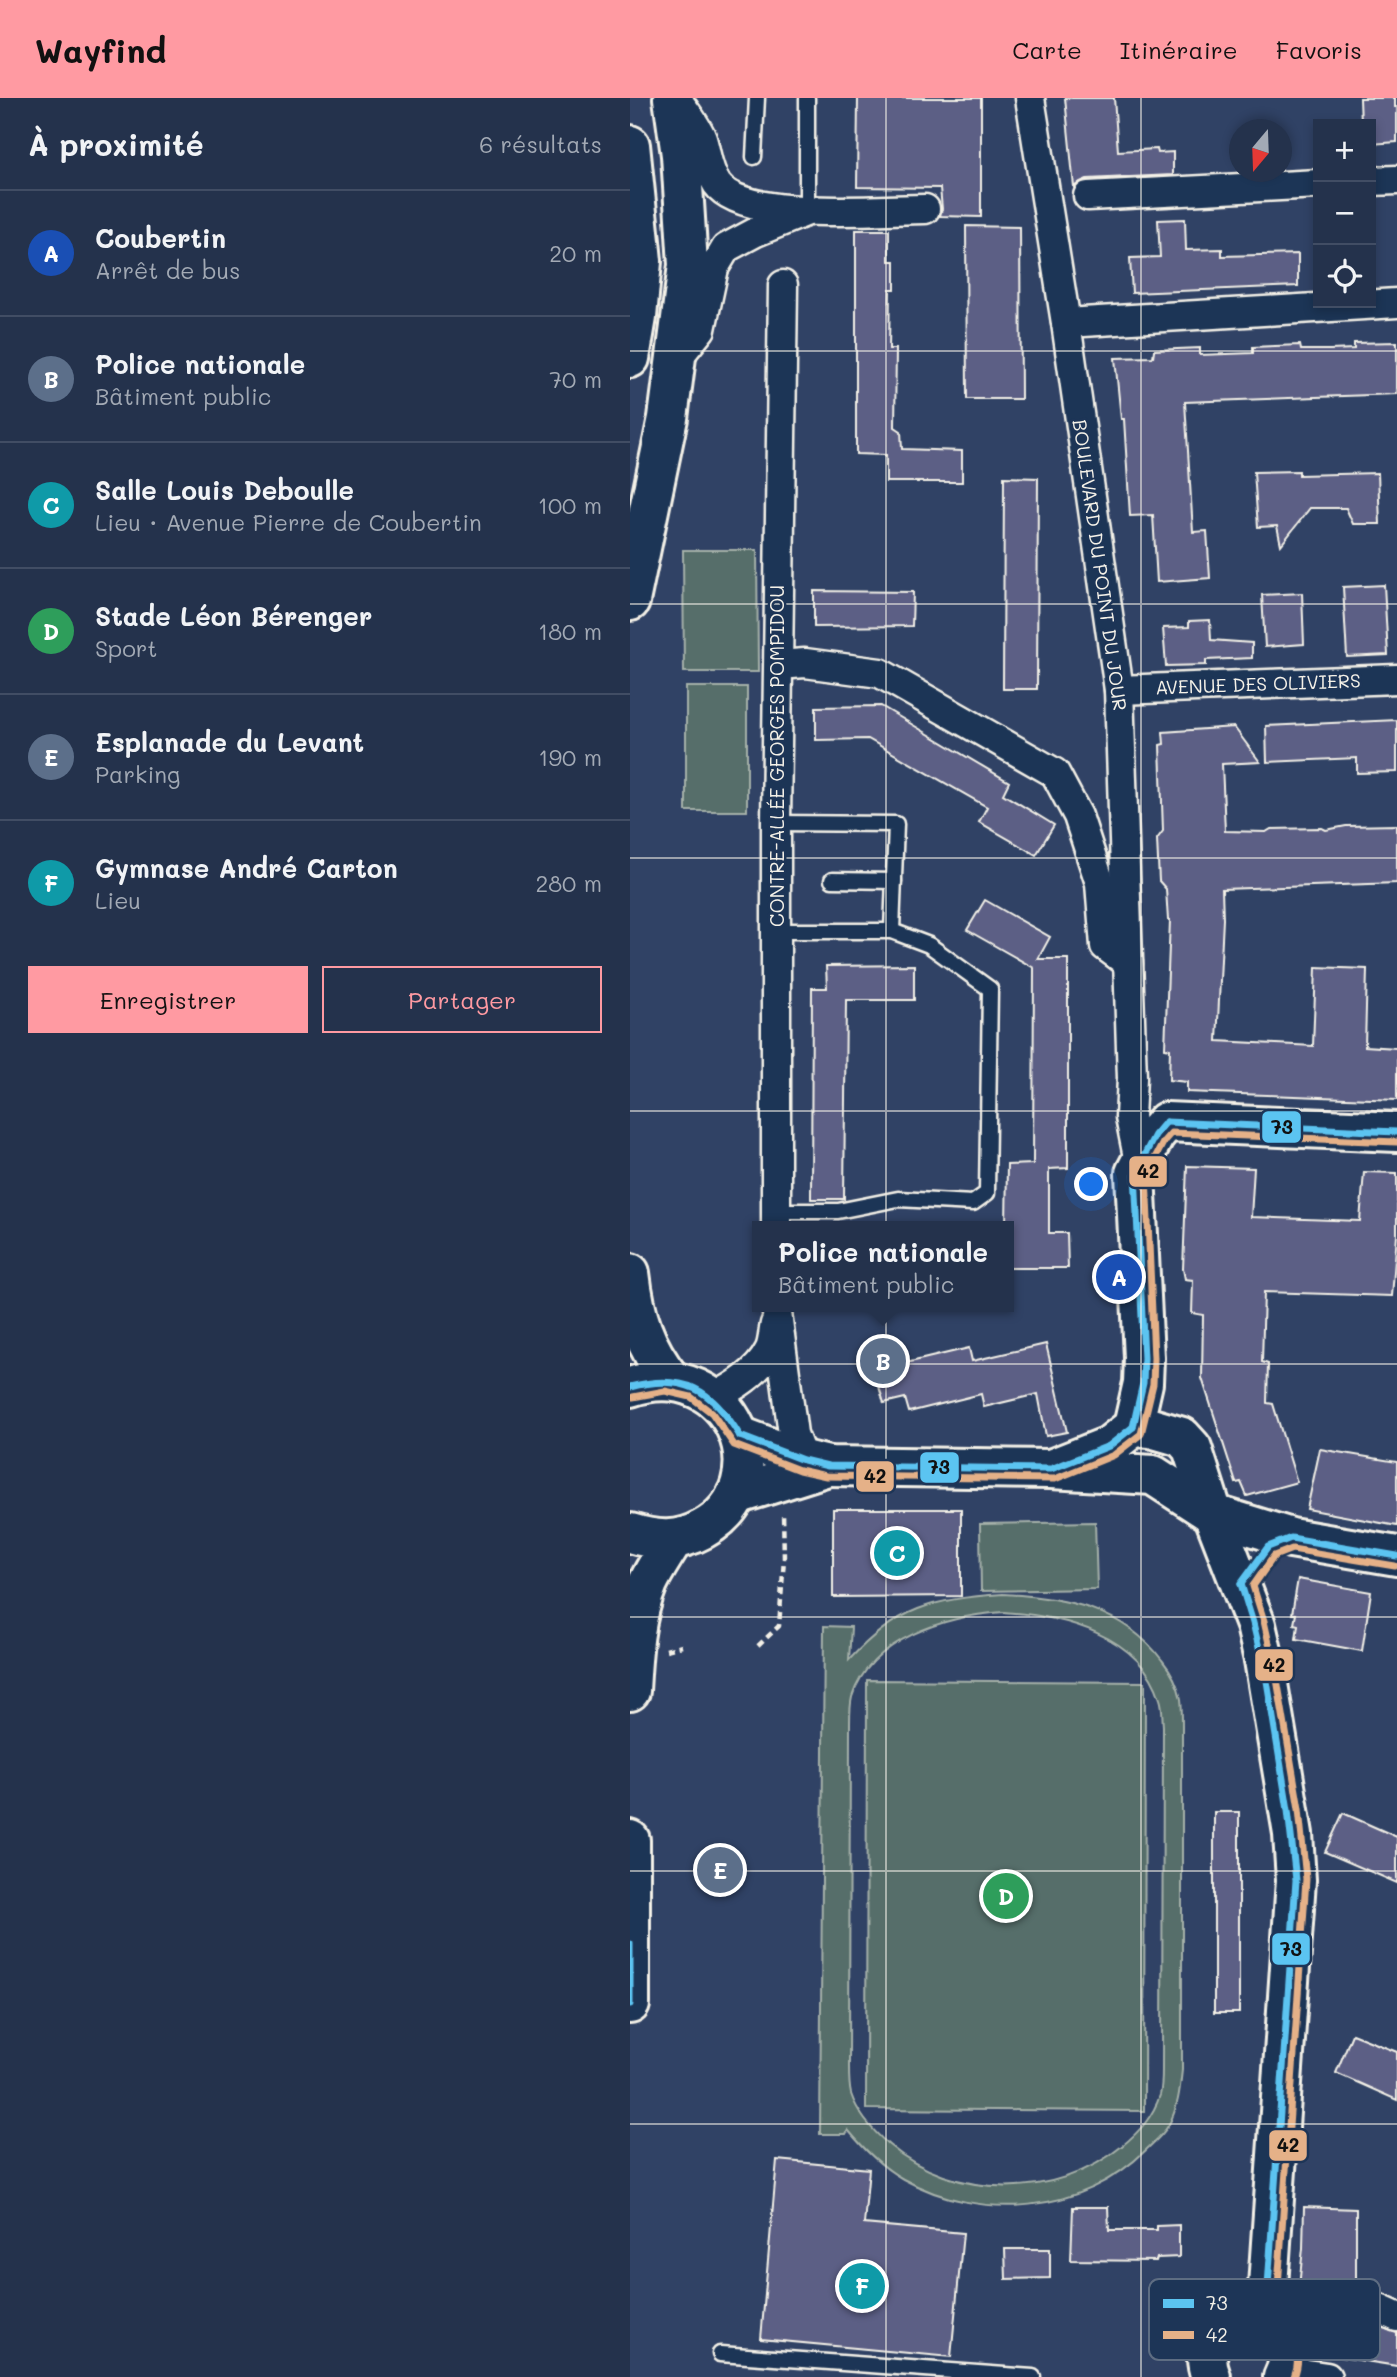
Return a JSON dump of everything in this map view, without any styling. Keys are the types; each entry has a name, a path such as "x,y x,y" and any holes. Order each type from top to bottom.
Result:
{"main road":[{"path":"630,601 668,418 688,264 675,98"},
{"path":"630,145 642,261 630,358"},
{"path":"1166,1122 1397,1132"},
{"name":"BOULEVARD DU POINT DU JOUR","path":"1133,1427 1143,1384 1144,1359 1135,1173 1154,1135 1166,1122"},
{"path":"630,1273 642,1331 654,1358 671,1381"},
{"path":"630,1387 650,1381 671,1381 701,1389 729,1415 740,1436 743,1466 736,1495 725,1512 710,1525 692,1535 673,1540 650,1540 630,1533"},
{"path":"1133,1427 1153,1475"},
{"path":"1051,1469 1109,1446 1133,1427 1166,1431 1182,1437 1192,1448 1213,1514 1256,1625 1293,1834 1296,1880 1268,2279"},
{"path":"740,1436 816,1463 1051,1469 1153,1475 1213,1514 1292,1538 1397,1556"},
{"path":"1153,1475 1188,1443"},
{"path":"736,1495 816,1463"},
{"path":"1241,1584 1268,1547 1292,1538"},
{"path":"630,1691 638,1612 649,1581 673,1540"},
{"path":"630,1840 630,2004"},
{"path":"1206,2360 1211,2377"}],"street":[{"path":"675,98 701,137 707,165 718,186 739,201 807,211 925,209"},
{"name":"BOULEVARD DU POINT DU JOUR","path":"1030,98 1066,323 1119,690 1132,1078 1130,1117 1139,1162"},
{"path":"1376,181 1397,180"},
{"path":"1088,196 1313,184"},
{"path":"675,361 701,329 714,268 726,248 807,211"},
{"name":"CONTRE-ALLÉE GEORGES POMPIDOU","path":"776,1218 776,823 783,285"},
{"path":"1066,323 1397,303"},
{"path":"779,665 805,663 880,673 1055,773 1078,816 1100,883 1105,946 1128,963"},
{"name":"AVENUE DES OLIVIERS","path":"1119,690 1397,679"},
{"path":"1132,1078 1148,1103 1166,1122"},
{"path":"713,1398 732,1389 756,1370 770,1351 777,1312"},
{"path":"777,1312 793,1434 816,1463"},
{"path":"1284,2374 1326,2377"}],"lane":[{"path":"754,158 757,98"},
{"path":"807,98 807,211"},
{"path":"776,823 896,824 892,931"},
{"path":"832,880 894,881"},
{"path":"776,931 892,931 929,945 990,989 988,1193 973,1203 898,1199 838,1211 776,1218"},
{"path":"720,2354 1033,2377"}],"path":[{"path":"758,1646 779,1626 784,1559 782,1500"}],"green space":[{"path":"683,550 757,550 758,672 684,672"},
{"path":"686,687 747,687 747,811 686,811"},
{"path":"1095,1522 1097,1589 981,1591 980,1524"},
{"path":"1003,1594 1048,1598 1070,1602 1111,1617 1146,1642 1162,1660 1176,1683 1181,1702 1182,2070 1176,2106 1163,2133 1120,2171 1092,2188 1062,2199 1030,2205 997,2206 965,2202 933,2193 887,2169 848,2130 846,2134 820,2134 824,1626 851,1627 849,1660 866,1642 900,1617 937,1603","holes":["1003,1612 1073,1624 1117,1644 1135,1659 1150,1677 1161,1702 1162,2079 1154,2110 1140,2130 1096,2164 1037,2184 974,2184 944,2176 915,2163 889,2145 862,2116 851,2094 850,1714 852,1697 862,1677 876,1659 893,1645 936,1625 958,1619"]},
{"path":"867,1680 1145,1682 1144,2111 866,2109"}],"building":[{"path":"858,98 981,98 981,217 940,216 940,188 857,187"},
{"path":"1065,98 1114,98 1118,151 1157,149 1158,153 1173,152 1173,175 1087,179 1074,187"},
{"path":"1360,98 1395,98 1397,142 1376,144 1376,119 1361,119"},
{"path":"1185,219 1186,250 1222,249 1222,256 1298,254 1298,286 1132,293 1130,258 1160,257 1158,220"},
{"path":"966,226 1020,227 1021,399 967,399"},
{"path":"856,230 889,230 889,261 895,261 895,289 890,289 889,349 896,349 895,427 901,431 902,449 962,451 962,482 886,482 886,455 856,454"},
{"path":"1397,342 1397,394 1185,402 1193,532 1207,531 1210,578 1157,582 1153,515 1130,516 1124,419 1121,419 1115,358 1153,357 1154,350 1200,348 1200,355 1253,353 1253,347 1300,345 1301,350 1330,350 1354,349 1354,343"},
{"path":"1299,471 1299,475 1378,473 1380,524 1353,524 1346,508 1310,508 1281,545 1277,526 1258,527 1254,472"},
{"path":"1004,477 1038,478 1037,689 1003,689"},
{"path":"1384,585 1388,655 1347,657 1343,587"},
{"path":"814,591 913,592 912,626 814,627"},
{"path":"1302,593 1304,644 1265,647 1262,595"},
{"path":"1210,620 1211,640 1252,643 1252,658 1206,660 1206,665 1166,666 1163,628 1189,627 1189,621"},
{"path":"881,706 1009,782 1003,794 1054,825 1036,855 979,822 987,807 868,739 816,740 816,707"},
{"path":"1397,720 1397,772 1357,773 1357,758 1267,762 1266,726"},
{"path":"1234,727 1260,762 1222,764 1225,831 1326,830 1346,826 1397,825 1397,883 1222,889 1217,1041 1313,1046 1316,967 1367,969 1365,1046 1397,1048 1397,1100 1187,1092 1187,1082 1169,1080 1170,1049 1165,1048 1170,920 1166,889 1159,881 1157,839 1163,831 1160,745 1164,744 1163,732"},
{"path":"985,900 1050,937 1038,959 1068,959 1068,1168 1049,1169 1049,1233 1067,1233 1068,1268 1014,1268 1014,1221 1006,1221 1007,1165 1033,1164 1034,968 967,930"},
{"path":"914,965 914,1000 846,1000 844,1199 811,1199 812,988 827,988 826,966"},
{"path":"1187,1166 1254,1168 1251,1217 1360,1221 1364,1172 1397,1173 1397,1235 1392,1296 1264,1292 1262,1362 1268,1364 1267,1403 1273,1404 1297,1482 1247,1496 1241,1482 1236,1483 1202,1378 1203,1315 1192,1313 1193,1280 1185,1279 1183,1269"},
{"path":"902,1343 906,1363 969,1348 972,1361 1046,1344 1067,1432 1046,1436 1038,1394 984,1407 981,1394 909,1412 905,1398 884,1403 868,1351"},
{"path":"1320,1449 1397,1462 1397,1526 1307,1509"},
{"path":"833,1509 961,1509 961,1596 833,1597"},
{"path":"1298,1579 1371,1592 1362,1651 1296,1639 1298,1625 1294,1624 1296,1614 1292,1614"},
{"path":"1214,1812 1239,1812 1239,2013 1214,2013"},
{"path":"1343,1813 1397,1837 1397,1883 1325,1852"},
{"path":"1352,2034 1397,2052 1397,2100 1336,2073"},
{"path":"777,2160 869,2169 864,2224 963,2233 951,2357 761,2339"},
{"path":"1073,2207 1108,2207 1109,2230 1157,2230 1157,2226 1179,2225 1179,2257 1157,2258 1156,2261 1071,2260"},
{"path":"1304,2207 1356,2209 1356,2279 1300,2279"},
{"path":"1005,2249 1050,2249 1050,2278 1006,2279"},
{"path":"1380,2327 1397,2333 1397,2366 1359,2360 1380,2360"}],"transit line":[{"name":"73","path":"1166,1122 1397,1132"},
{"name":"73","path":"1133,1427 1143,1383 1144,1358 1135,1173 1155,1135 1166,1122"},
{"name":"42","path":"633,1397 665,1391 691,1397 712,1413 734,1445 799,1470 826,1476 1055,1479 1114,1455 1141,1434 1153,1384 1154,1358 1146,1175 1171,1133 1397,1142"},
{"name":"73","path":"630,1387 666,1382 695,1389 719,1407 740,1436"},
{"name":"73","path":"740,1436 803,1460 828,1466 1051,1469 1109,1446 1133,1427"},
{"name":"73","path":"1241,1584 1268,1547 1291,1538 1397,1556"},
{"name":"42","path":"1279,2279 1306,1879 1299,1809 1277,1679 1253,1586 1274,1556 1292,1549 1395,1566"},
{"name":"73","path":"1241,1584 1267,1681 1288,1810 1296,1880 1268,2279"},
{"name":"73","path":"630,1944 630,2004"},
{"name":"42","path":"1294,2377 1298,2360"}],"place":[{"name":"Coubertin","path":"1119,1277"},
{"name":"Police nationale","path":"883,1361"},
{"name":"Salle Louis Deboulle","path":"897,1553"},
{"name":"Esplanade du Levant","path":"720,1870"},
{"name":"Stade Léon Bérenger","path":"1006,1896"},
{"name":"Gymnase André Carton","path":"862,2286"}]}
